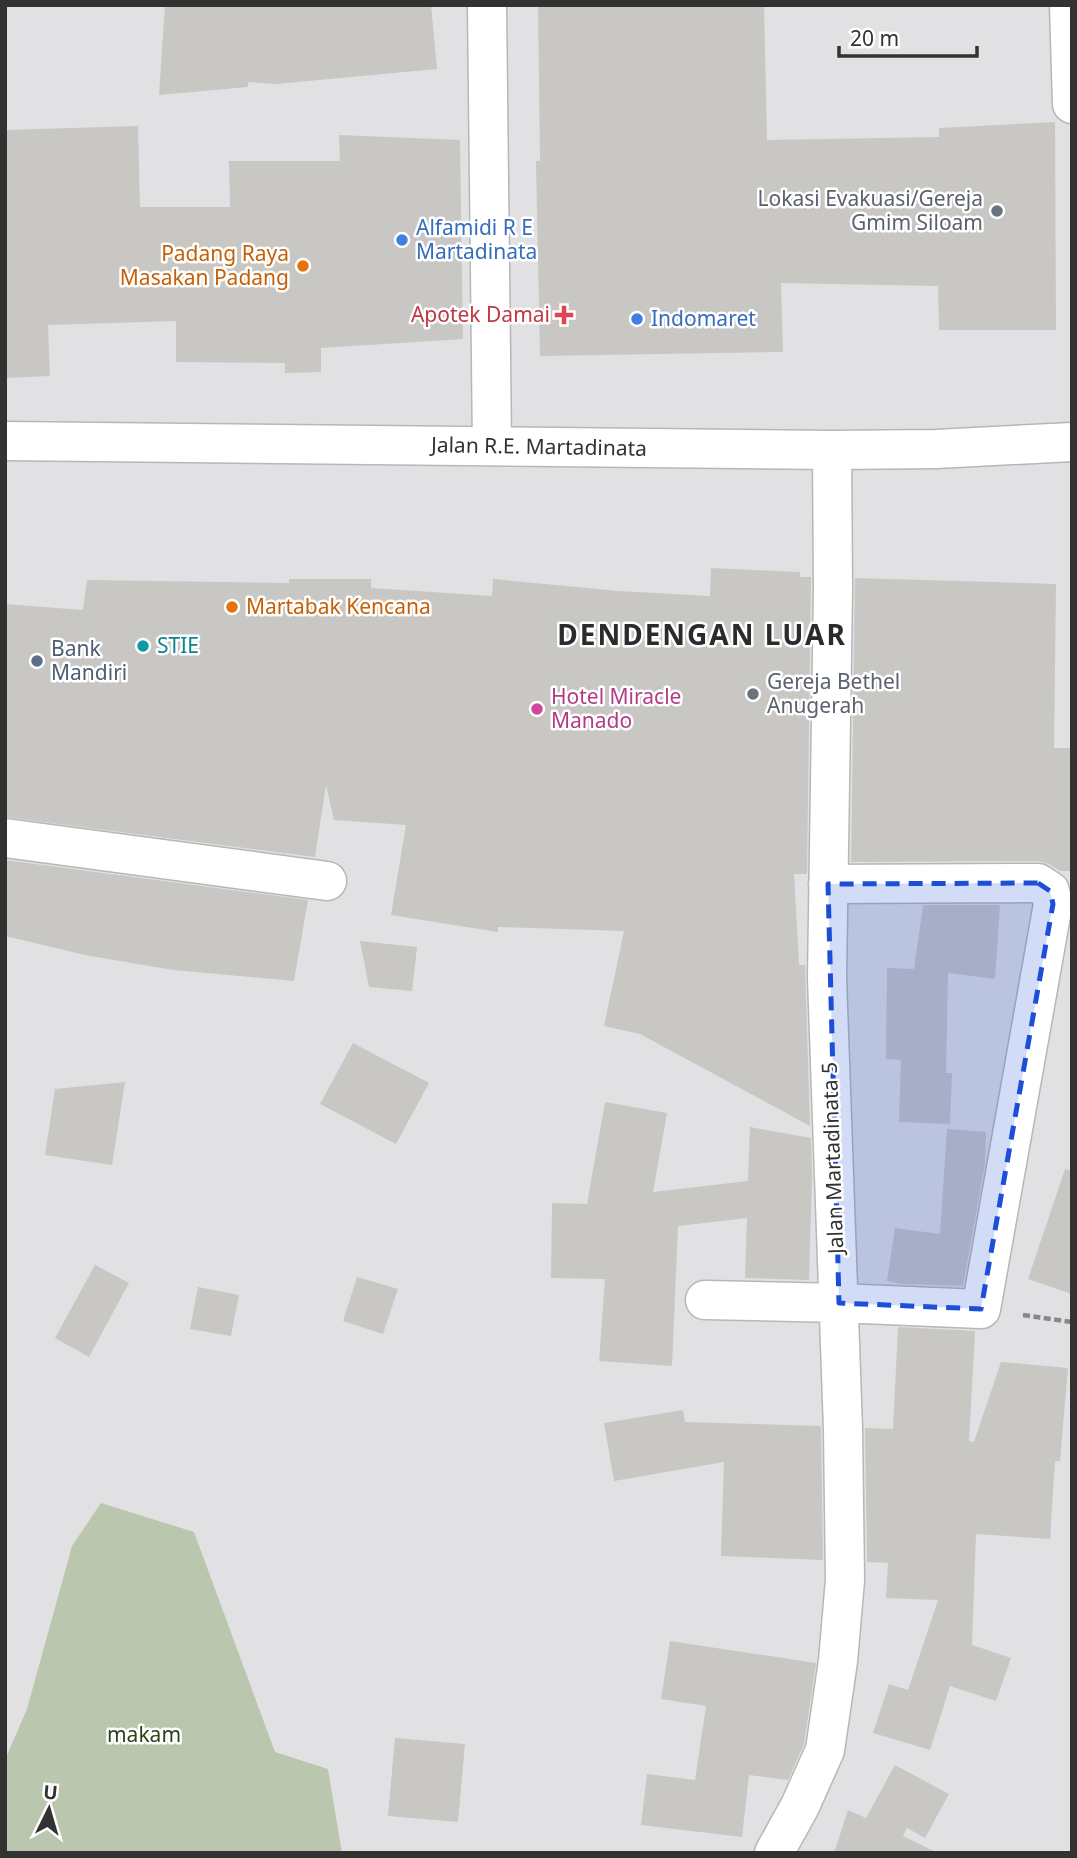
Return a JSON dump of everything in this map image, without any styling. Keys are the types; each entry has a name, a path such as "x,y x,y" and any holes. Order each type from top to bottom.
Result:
{"main road":[{"path":"487,5 492,446"},
{"path":"1069,5 1072,104"},
{"name":"Jalan R.E. Martadinata","path":"5,441 832,450 936,449 1072,442"},
{"name":"Jalan Martadinata 5","path":"774,1853 800,1806 825,1750 838,1661 845,1580 843,1429 831,1115 828,884 833,589 832,450"},
{"path":"5,838 327,881"},
{"path":"705,1300 981,1309 1053,904 1050,891 1038,883 828,884"}],"highlighted area":[{"path":"1038,883 1050,891 1053,904 981,1309 839,1303 828,884"}],"green space":[{"name":"makam","path":"101,1503 194,1532 275,1752 328,1769 342,1853 5,1853 5,1760 27,1709 72,1546"}],"building":[{"path":"165,5 431,5 437,69 276,84 248,82 248,87 159,95"},
{"path":"538,5 764,5 767,140 939,137 939,128 1055,122 1056,330 939,330 938,286 781,283 783,352 540,356 536,161 540,161"},
{"path":"138,126 140,207 230,207 229,161 340,161 339,135 460,140 463,339 321,348 321,372 285,373 285,363 176,362 176,321 48,325 50,376 5,378 5,130"},
{"path":"711,568 800,572 800,577 811,577 807,874 794,874 799,965 805,965 810,1126 640,1034 604,1026 624,931 498,927 498,932 391,915 406,825 334,820 326,785 315,857 5,817 5,604 83,610 87,580 289,583 289,579 371,579 371,588 492,596 493,579 619,591 710,596"},
{"path":"855,578 1056,584 1054,748 1072,748 1072,871 1060,871 1038,861 851,862"},
{"path":"5,860 308,900 294,981 173,970 85,955 5,936"},
{"path":"923,905 1000,905 995,979 948,973 946,1073 952,1073 950,1124 899,1122 901,1060 886,1059 887,968 914,969"},
{"path":"360,941 417,947 412,991 369,987"},
{"path":"353,1043 429,1083 396,1144 320,1104"},
{"path":"125,1082 112,1165 45,1155 55,1089"},
{"path":"605,1102 667,1113 653,1192 748,1181 750,1127 811,1138 809,1280 745,1278 747,1218 678,1226 672,1366 599,1361 605,1279 551,1278 552,1203 587,1204"},
{"path":"947,1129 986,1132 985,1164 963,1286 887,1281 895,1228 940,1234"},
{"path":"1065,1169 1072,1171 1072,1294 1028,1279"},
{"path":"95,1265 129,1283 89,1357 55,1338"},
{"path":"357,1277 398,1289 383,1334 343,1321"},
{"path":"198,1287 239,1295 231,1336 190,1329"},
{"path":"898,1327 975,1331 969,1441 974,1442 1001,1362 1068,1368 1060,1461 1055,1461 1050,1539 976,1534 972,1645 1011,1658 996,1701 950,1686 930,1750 873,1733 889,1684 908,1690 938,1600 886,1598 888,1563 867,1562 865,1428 893,1429"},
{"path":"683,1410 685,1422 821,1426 823,1560 721,1556 724,1462 614,1481 604,1423"},
{"path":"670,1641 816,1663 804,1744 788,1780 749,1775 742,1837 641,1825 647,1774 695,1780 706,1706 661,1699"},
{"path":"395,1738 465,1744 458,1822 388,1816"},
{"path":"895,1765 949,1794 925,1838 907,1828 903,1836 938,1853 834,1853 848,1810 866,1818"}],"place":[{"name":"Lokasi Evakuasi/Gereja Gmim Siloam","path":"997,211"},
{"name":"Alfamidi R E Martadinata","path":"402,240"},
{"name":"Padang Raya Masakan Padang","path":"303,266"},
{"name":"Apotek Damai","path":"564,315"},
{"name":"Indomaret","path":"637,319"},
{"name":"Martabak Kencana","path":"232,607"},
{"name":"STIE","path":"143,646"},
{"name":"Bank Mandiri","path":"37,661"},
{"name":"Gereja Bethel Anugerah","path":"753,694"},
{"name":"Hotel Miracle Manado","path":"537,709"}],"district":[{"name":"DENDENGAN LUAR","path":"702,635"}]}
